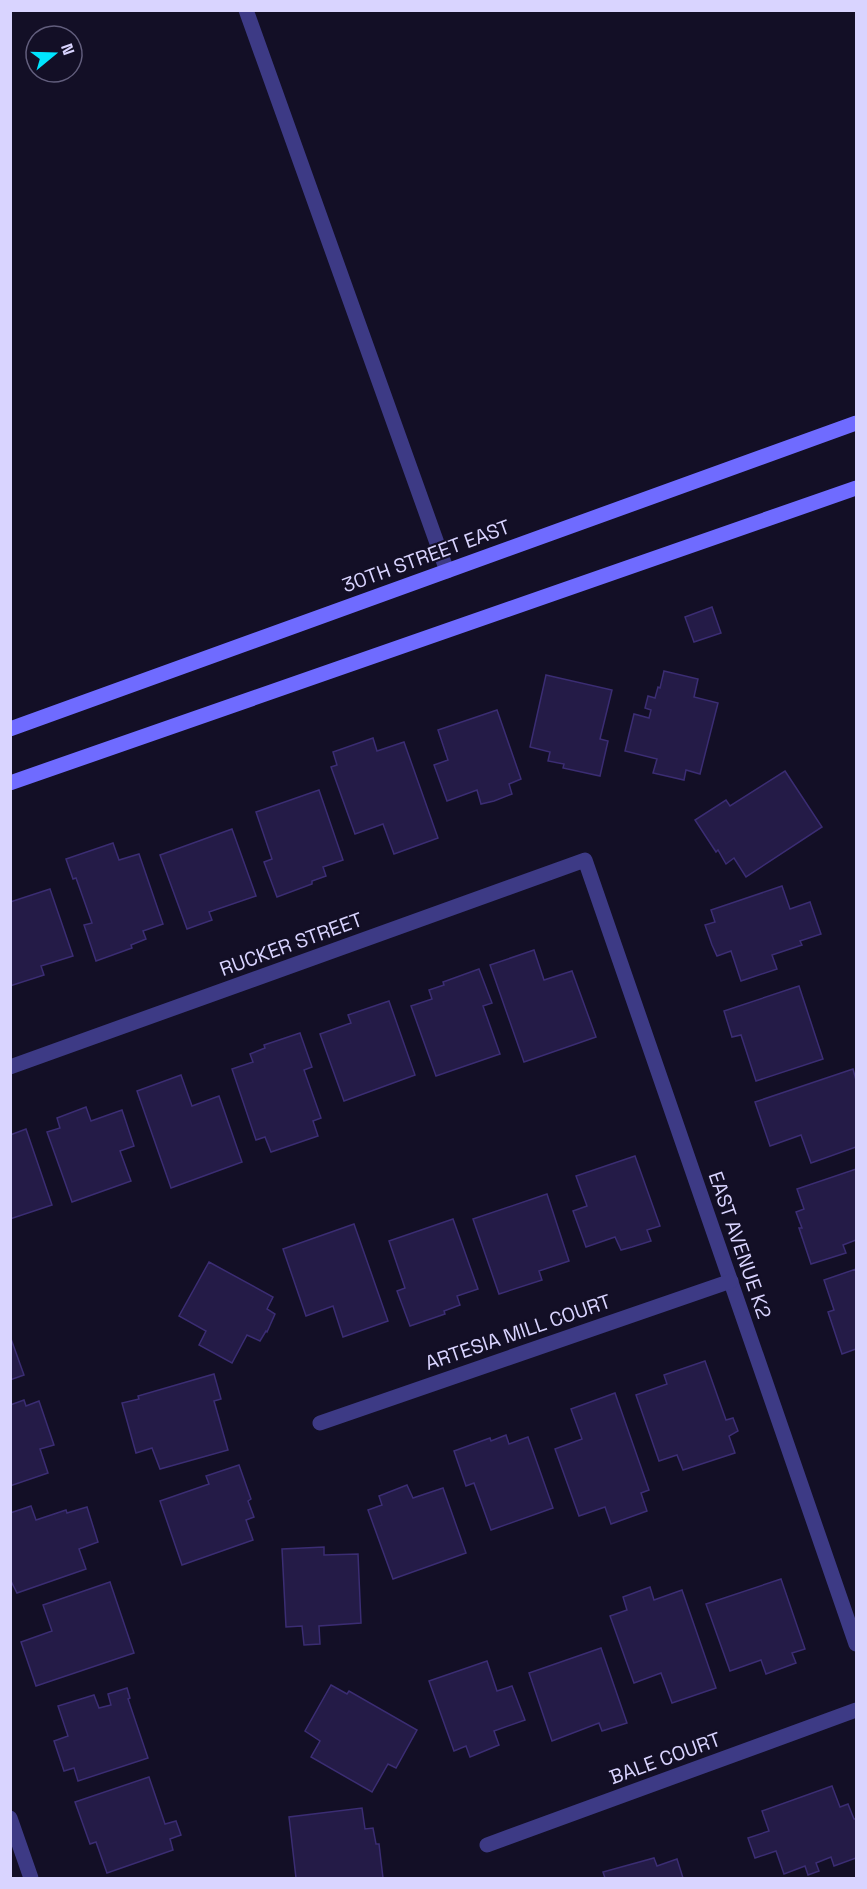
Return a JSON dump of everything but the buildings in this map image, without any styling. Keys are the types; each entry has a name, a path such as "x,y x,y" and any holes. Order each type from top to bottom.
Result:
{"main road":[{"name":"30TH STREET EAST","path":"10,729 856,423"},
{"path":"10,783 856,488"}],"street":[{"path":"246,10 447,571"},
{"name":"RUCKER STREET","path":"10,1067 585,860"},
{"name":"EAST AVENUE K2","path":"585,860 856,1644"},
{"name":"ARTESIA MILL COURT","path":"320,1423 731,1281"},
{"name":"BALE COURT","path":"487,1845 856,1710"},
{"path":"10,1818 31,1878"}]}
